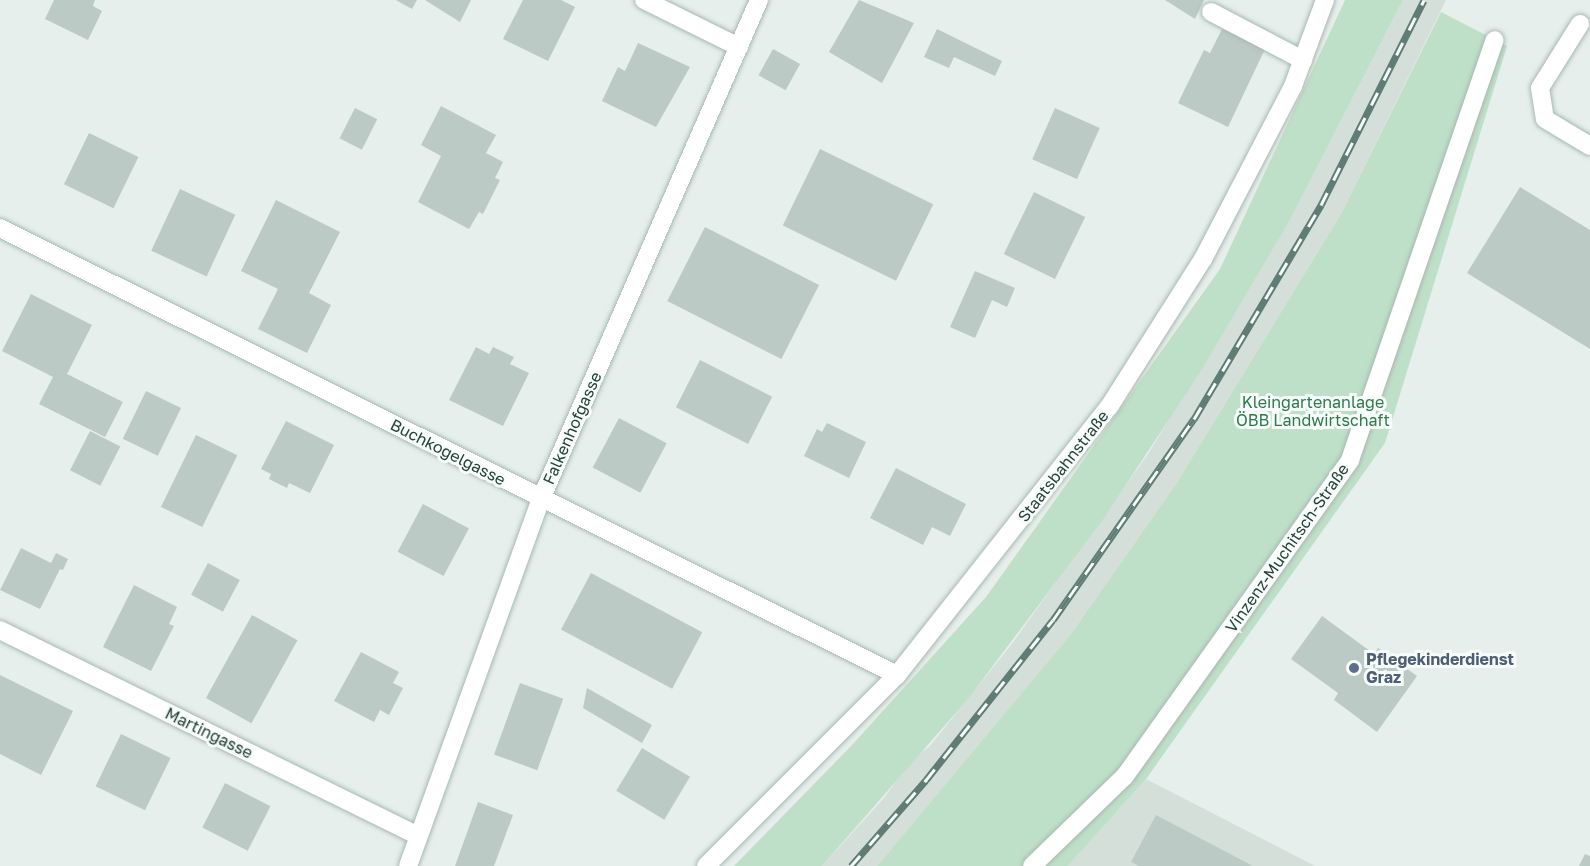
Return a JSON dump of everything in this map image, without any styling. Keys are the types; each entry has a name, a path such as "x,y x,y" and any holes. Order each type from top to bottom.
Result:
{"street":[{"path":"644,0 739,47"},
{"name":"Falkenhofgasse","path":"408,866 541,499 759,0"},
{"name":"Staatsbahnstraße","path":"706,866 897,675 1109,407 1203,259 1303,60 1325,0"},
{"path":"1211,12 1303,60"},
{"path":"1580,24 1540,88 1545,119 1590,146"},
{"name":"Vinzenz-Muchitsch-Straße","path":"1032,866 1125,776 1350,460 1496,40"},
{"name":"Buchkogelgasse","path":"0,228 897,675"},
{"name":"Martingasse","path":"0,630 418,836"}],"shaded area":[{"path":"1403,0 1446,0 1341,214 1176,484 1071,634 877,866 822,866 884,798 913,758 929,747 1011,645 1148,454 1290,220"},
{"path":"1146,779 1315,866 1068,866"}],"green space":[{"path":"1345,0 1403,0 1290,220 1199,374 1102,521 968,699 822,866 734,866 852,745 986,597 1220,269"},
{"name":"Kleingartenanlage ÖBB Landwirtschaft","path":"1441,12 1507,46 1385,443 1146,779 1068,866 877,866 1071,634 1176,484 1341,214"}],"building":[{"path":"54,0 95,0 93,6 102,11 88,40 45,19"},
{"path":"396,0 417,0 412,9"},
{"path":"425,0 471,0 460,22"},
{"path":"523,0 561,0 575,7 548,61 503,39"},
{"path":"859,0 914,23 882,83 829,52"},
{"path":"1165,0 1204,0 1195,19"},
{"path":"937,29 1002,61 995,76 954,57 949,68 924,57"},
{"path":"1222,29 1265,49 1228,127 1178,103 1204,50 1210,53"},
{"path":"638,43 690,67 656,127 602,101 618,67 625,71"},
{"path":"773,49 800,64 786,90 758,75"},
{"path":"441,106 496,135 486,153 503,162 495,178 500,180 483,214 479,212 469,229 418,202 441,156 421,145"},
{"path":"355,108 377,119 362,150 340,138"},
{"path":"1055,108 1100,128 1077,179 1032,159"},
{"path":"89,133 138,157 113,208 64,184"},
{"path":"820,149 933,204 896,281 783,225"},
{"path":"1520,187 1590,230 1590,349 1467,273"},
{"path":"180,189 235,215 207,276 151,251"},
{"path":"1034,192 1085,217 1055,279 1004,254"},
{"path":"276,200 340,232 309,293 331,305 307,353 258,329 278,289 241,271"},
{"path":"705,227 819,285 781,359 667,301"},
{"path":"975,271 1015,288 1007,307 992,300 975,338 950,327"},
{"path":"31,294 92,325 67,374 123,402 105,437 39,404 53,377 2,351"},
{"path":"476,347 489,354 493,347 514,357 510,364 529,373 503,426 449,400"},
{"path":"700,360 772,397 748,444 676,407"},
{"path":"146,391 181,408 158,456 123,439"},
{"path":"619,418 667,443 640,493 593,467"},
{"path":"286,421 334,445 310,493 289,483 287,488 269,479 271,474 261,469"},
{"path":"827,423 866,442 849,478 804,456 817,429 822,432"},
{"path":"90,431 120,446 100,486 70,470"},
{"path":"196,435 237,455 202,527 161,507"},
{"path":"896,468 966,504 950,536 932,527 923,545 870,518"},
{"path":"423,504 469,528 444,576 398,552"},
{"path":"21,548 51,563 56,553 68,559 63,570 60,569 40,609 0,590"},
{"path":"208,563 240,580 223,612 191,595"},
{"path":"591,573 702,632 672,689 561,630"},
{"path":"134,585 177,607 169,624 174,626 151,671 103,647"},
{"path":"252,615 297,640 251,723 206,698"},
{"name":"Pflegekinderdienst Graz","path":"1322,616 1374,654 1378,648 1417,676 1377,732 1334,700 1338,693 1291,659"},
{"path":"361,652 399,672 393,683 403,688 389,715 380,710 374,722 334,701"},
{"path":"0,675 73,711 41,775 0,754"},
{"path":"520,683 563,699 537,770 494,754"},
{"path":"587,688 652,725 642,743 583,708"},
{"path":"121,734 170,758 145,810 96,786"},
{"path":"642,748 690,777 664,820 616,791"},
{"path":"225,783 270,806 248,851 202,828"},
{"path":"478,802 513,815 494,866 455,866"},
{"path":"1156,815 1253,866 1139,866 1131,862"},
{"path":"1585,854 1590,856 1590,866 1579,866"}],"railway":[{"path":"851,866 926,780 1053,620 1194,419 1321,205 1424,0"}],"place":[{"name":"Pflegekinderdienst Graz","path":"1354,668"}]}
